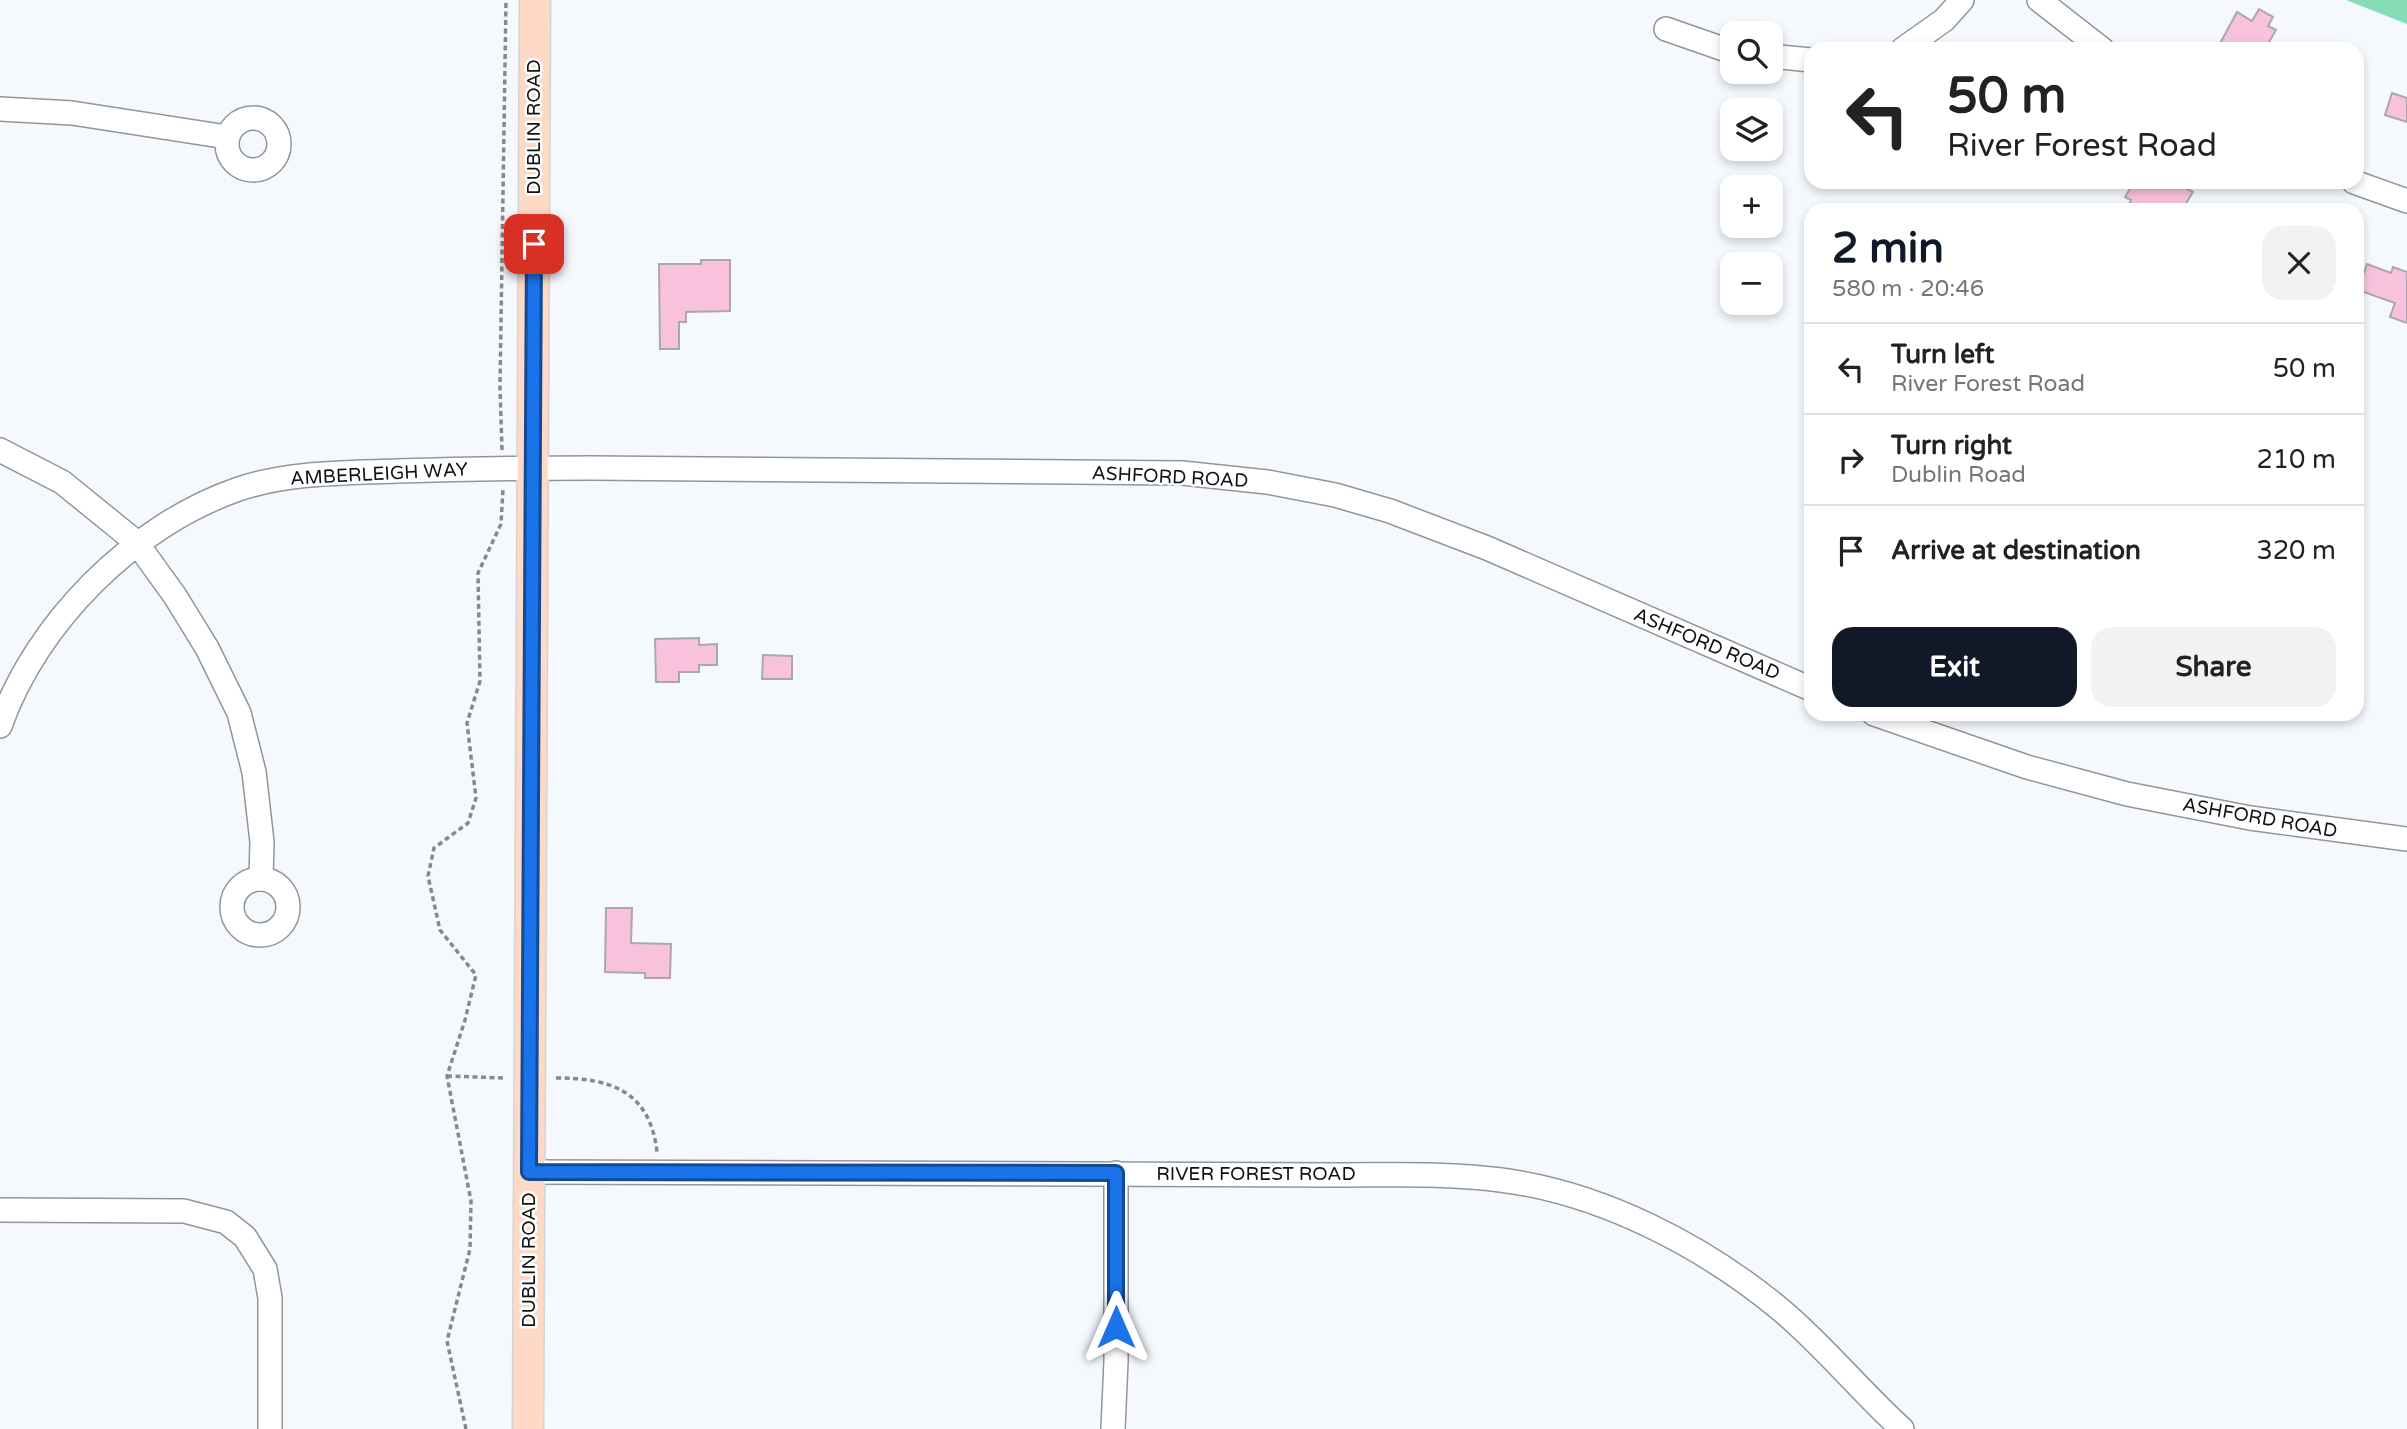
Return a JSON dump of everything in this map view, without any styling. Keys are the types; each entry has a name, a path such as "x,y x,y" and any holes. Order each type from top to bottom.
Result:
{"main road":[{"name":"DUBLIN ROAD","path":"528,1429 529,1172 518,468 535,0"}],"street":[{"path":"1913,42 1944,20 1962,0"},
{"path":"2039,0 2093,42"},
{"path":"1666,29 1720,48"},
{"path":"1783,57 1804,59"},
{"path":"0,109 72,113 227,137"},
{"path":"2364,186 2407,201"},
{"path":"0,450 62,482 136,542 175,596 207,648 239,713 254,772 262,842 261,879"},
{"name":"AMBERLEIGH WAY","path":"0,723 38,650 57,622 136,542 183,514 236,489 292,477 518,468"},
{"name":"ASHFORD ROAD","path":"518,468 1182,473 1267,482 1335,495 1440,529 1804,686"},
{"name":"ASHFORD ROAD","path":"1894,721 2027,767 2127,794 2250,818 2407,839"},
{"name":"RIVER FOREST ROAD","path":"529,1172 1116,1173 1455,1176 1503,1180 1601,1207 1657,1229 1741,1279 1782,1311 1902,1429"},
{"path":"1113,1429 1116,1362 1116,1173"},
{"path":"0,1210 184,1211 226,1222 245,1237 265,1269 270,1298 270,1429"}],"path":[{"path":"467,1429 447,1341 470,1249 471,1201 447,1076 476,975 440,930 428,876 434,848 468,823 476,798 467,723 480,681 478,573 501,524 518,468 500,387 506,0"},
{"path":"447,1076 505,1078"},
{"path":"556,1078 587,1078 605,1082 620,1088 636,1101 648,1115 655,1132 660,1171"}],"green space":[{"path":"2346,0 2407,0 2407,24"}],"building":[{"path":"2259,9 2273,17 2268,26 2276,30 2269,42 2221,42 2237,12 2252,21"},
{"path":"2392,93 2407,98 2407,122 2385,115"},
{"path":"2130,189 2187,189 2193,192 2186,203 2130,203 2131,200 2125,197"},
{"path":"701,260 730,260 730,311 686,312 686,322 679,322 679,349 660,349 659,264 701,264"},
{"path":"2367,264 2391,273 2393,267 2407,272 2407,323 2390,317 2395,303 2364,292"},
{"path":"699,638 699,645 717,644 717,665 699,665 699,672 679,672 679,682 656,682 655,639"},
{"path":"763,655 792,656 792,679 762,679"},
{"path":"606,908 632,908 631,943 671,944 670,978 645,978 645,973 605,972"}],"route":[{"path":"534,244 529,1172 1116,1173 1116,1327"}]}
